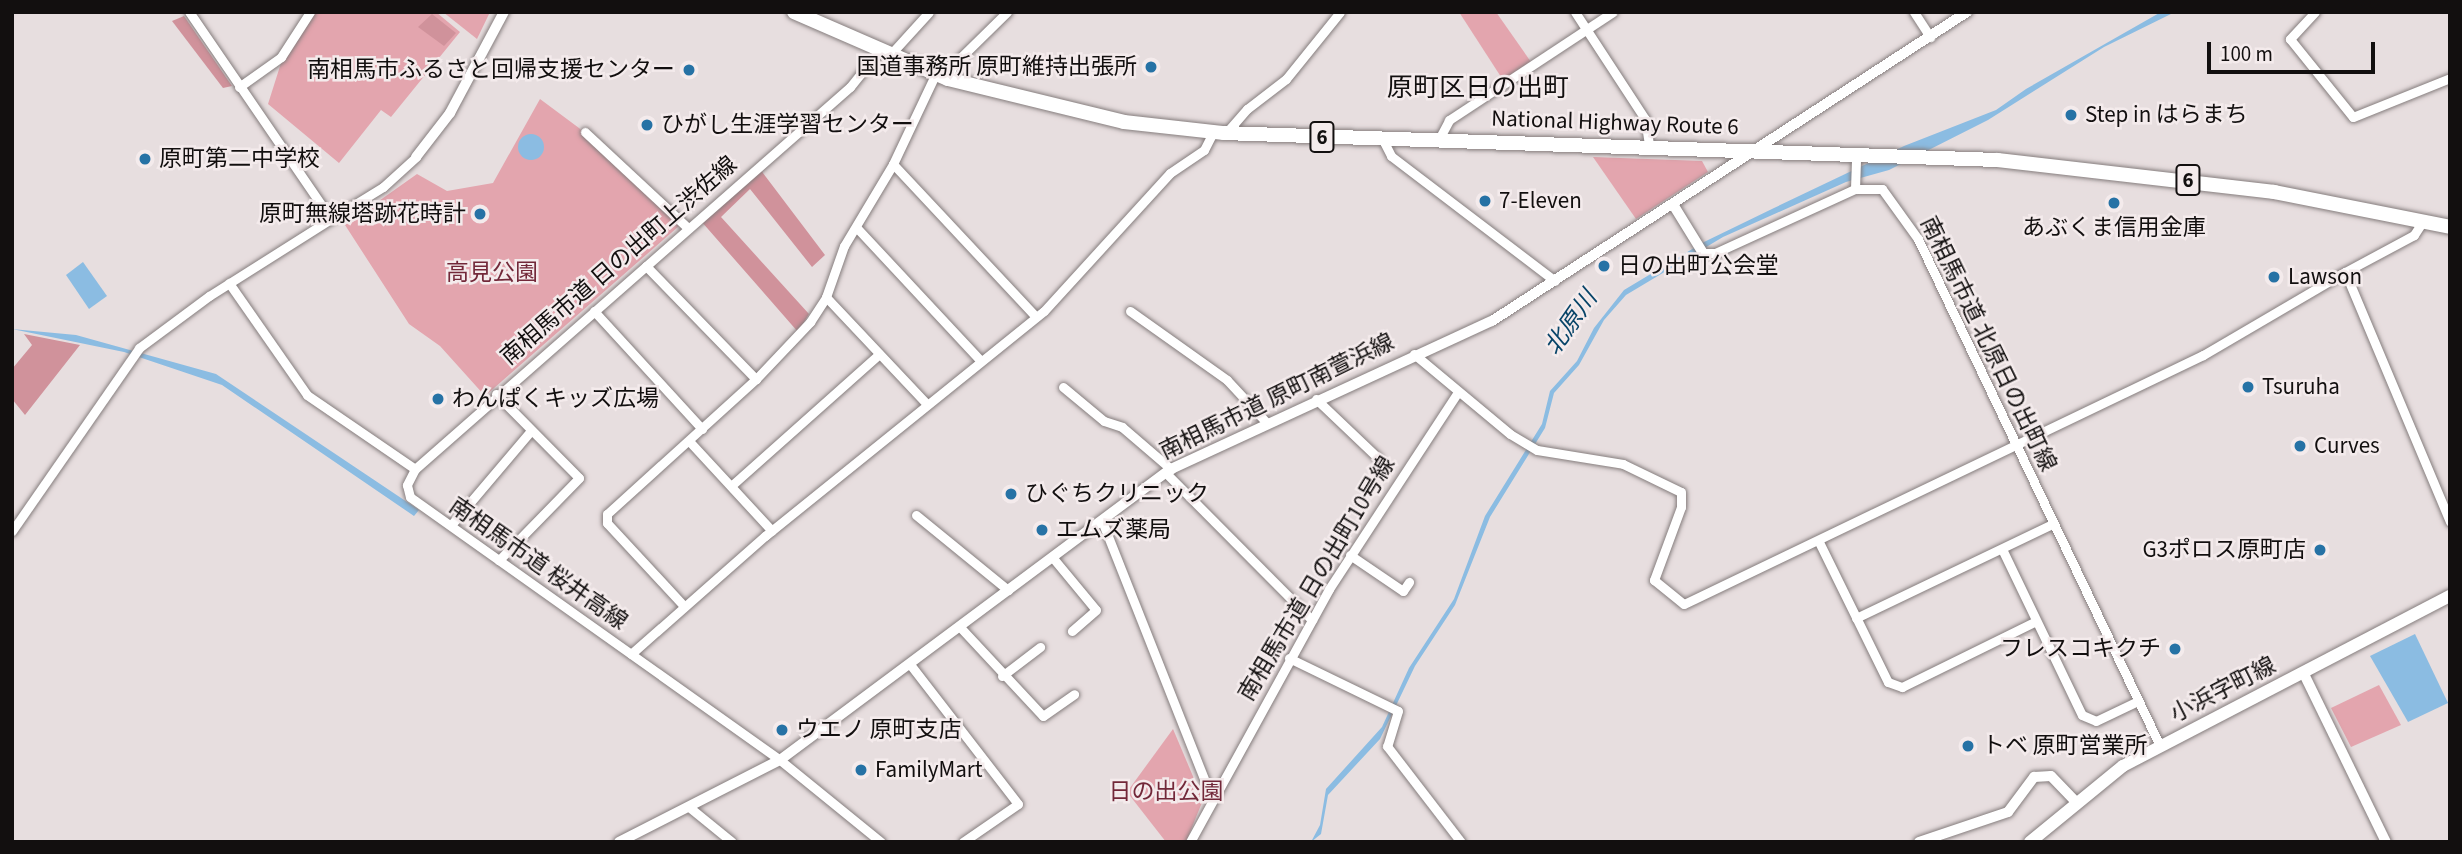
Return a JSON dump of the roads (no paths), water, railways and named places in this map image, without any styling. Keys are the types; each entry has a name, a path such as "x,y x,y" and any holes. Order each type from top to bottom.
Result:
{"highway":[{"name":"National Highway Route 6","path":"794,12 884,54 942,77 1068,112 1220,133 1383,140 1650,145 1923,157 2157,175 2274,192 2450,227"}],"main road":[{"name":"小浜字町線","path":"2030,842 2075,801 2160,746 2450,596"}],"street":[{"path":"189,12 331,219"},
{"path":"239,87 281,57 310,12"},
{"path":"12,531 139,348 229,283 383,187 416,157 450,113 504,12"},
{"name":"南相馬市道 日の出町上渋佐線","path":"415,469 496,394 850,87 929,12"},
{"path":"683,605 607,523 607,514 793,344 825,297 856,227 942,77 1007,12"},
{"path":"631,654 683,605 1036,317 1170,173 1204,150 1247,109 1286,79 1340,12"},
{"path":"1575,12 1645,119 1650,145"},
{"path":"1438,141 1449,120 1613,12"},
{"path":"1914,12 1930,37"},
{"name":"南相馬市道 原町南萱浜線","path":"619,842 780,760 1168,471 1266,422 1492,321 1674,206 1967,12"},
{"path":"2315,12 2290,39 2353,117 2450,78"},
{"path":"585,132 687,227"},
{"path":"1383,140 1391,156 1555,282"},
{"path":"1674,206 1703,253 1715,253 1854,187 1854,171 1862,154"},
{"path":"893,164 1036,317"},
{"name":"南相馬市道 北原日の出町線","path":"1854,187 1882,188 1918,239 2160,746"},
{"path":"1414,354 1458,392 1537,450 1623,464 1681,492 1681,507 1654,580 1684,604 1819,542 2203,355 2345,272 2413,236 2423,221"},
{"path":"856,227 981,361"},
{"path":"646,266 756,379"},
{"path":"2345,272 2450,522"},
{"path":"229,283 307,395 415,469"},
{"path":"825,297 927,404"},
{"path":"594,311 702,429"},
{"path":"1130,312 1233,384 1266,422"},
{"path":"731,486 879,354"},
{"path":"1063,387 1104,421 1122,426 1312,620"},
{"name":"南相馬市道 日の出町10号線","path":"1190,842 1211,797 1350,555 1458,392"},
{"path":"496,394 530,432 579,478 499,560"},
{"path":"1316,399 1378,458"},
{"path":"451,526 530,432"},
{"path":"689,441 772,531"},
{"name":"南相馬市道 桜井高線","path":"415,469 407,485 410,497 780,760 881,842"},
{"path":"916,515 1008,590"},
{"path":"1102,521 1211,797"},
{"path":"1856,618 2052,524"},
{"path":"1819,542 1888,682 1902,687 2036,621"},
{"path":"2002,549 2088,721 2138,701"},
{"path":"1350,555 1404,591 1409,582"},
{"path":"1053,558 1096,610 1072,631"},
{"path":"960,626 1002,676 1043,716 1074,694"},
{"path":"1002,676 1040,647"},
{"path":"1289,658 1394,709 1387,746 1461,842"},
{"path":"909,663 1018,804 963,842"},
{"path":"2303,672 2386,842"},
{"path":"1919,842 2008,811 2034,777 2051,776 2075,801"},
{"path":"689,807 732,842"}],"water":[{"path":"2161,12 2175,12 2104,47 1988,120 1889,170 1846,182 1723,237 1626,295 1604,320 1579,365 1554,393 1545,428 1490,517 1455,605 1415,666 1380,739 1328,795 1321,834 1311,842 1320,825 1326,789 1382,727 1409,668 1454,599 1485,516 1542,424 1550,391 1577,361 1594,328 1624,290 1704,242 1774,208 1904,146 1996,110 2026,89"},
{"path":"531,134 540,138 544,147 540,156 531,160 522,156 518,147 522,138"},
{"path":"83,262 107,296 89,309 66,275"},
{"path":"12,329 76,335 216,374 419,510 414,516 222,385 124,352"},
{"path":"2415,634 2448,703 2408,722 2370,656"}],"place":[{"name":"国道事務所 原町維持出張所","path":"1151,67"},
{"name":"南相馬市ふるさと回帰支援センター","path":"689,70"},
{"name":"Step in はらまち","path":"2071,115"},
{"name":"ひがし生涯学習センター","path":"647,125"},
{"name":"原町第二中学校","path":"145,159"},
{"name":"7-Eleven","path":"1485,201"},
{"name":"あぶくま信用金庫","path":"2114,203"},
{"name":"原町無線塔跡花時計","path":"480,214"},
{"name":"日の出町公会堂","path":"1604,266"},
{"name":"Lawson","path":"2274,277"},
{"name":"Tsuruha","path":"2248,387"},
{"name":"わんぱくキッズ広場","path":"438,399"},
{"name":"Curves","path":"2300,446"},
{"name":"ひぐちクリニック","path":"1011,494"},
{"name":"エムズ薬局","path":"1042,530"},
{"name":"G3ポロス原町店","path":"2320,550"},
{"name":"フレスコキクチ","path":"2175,649"},
{"name":"ウエノ 原町支店","path":"782,730"},
{"name":"トベ 原町営業所","path":"1968,746"},
{"name":"FamilyMart","path":"861,770"}],"district":[{"name":"原町区日の出町","path":"1478,88"}],"park label":[{"name":"高見公園","path":"492,273"},
{"name":"日の出公園","path":"1166,792"}],"water label":[{"name":"北原川","path":"1571,323"}]}
